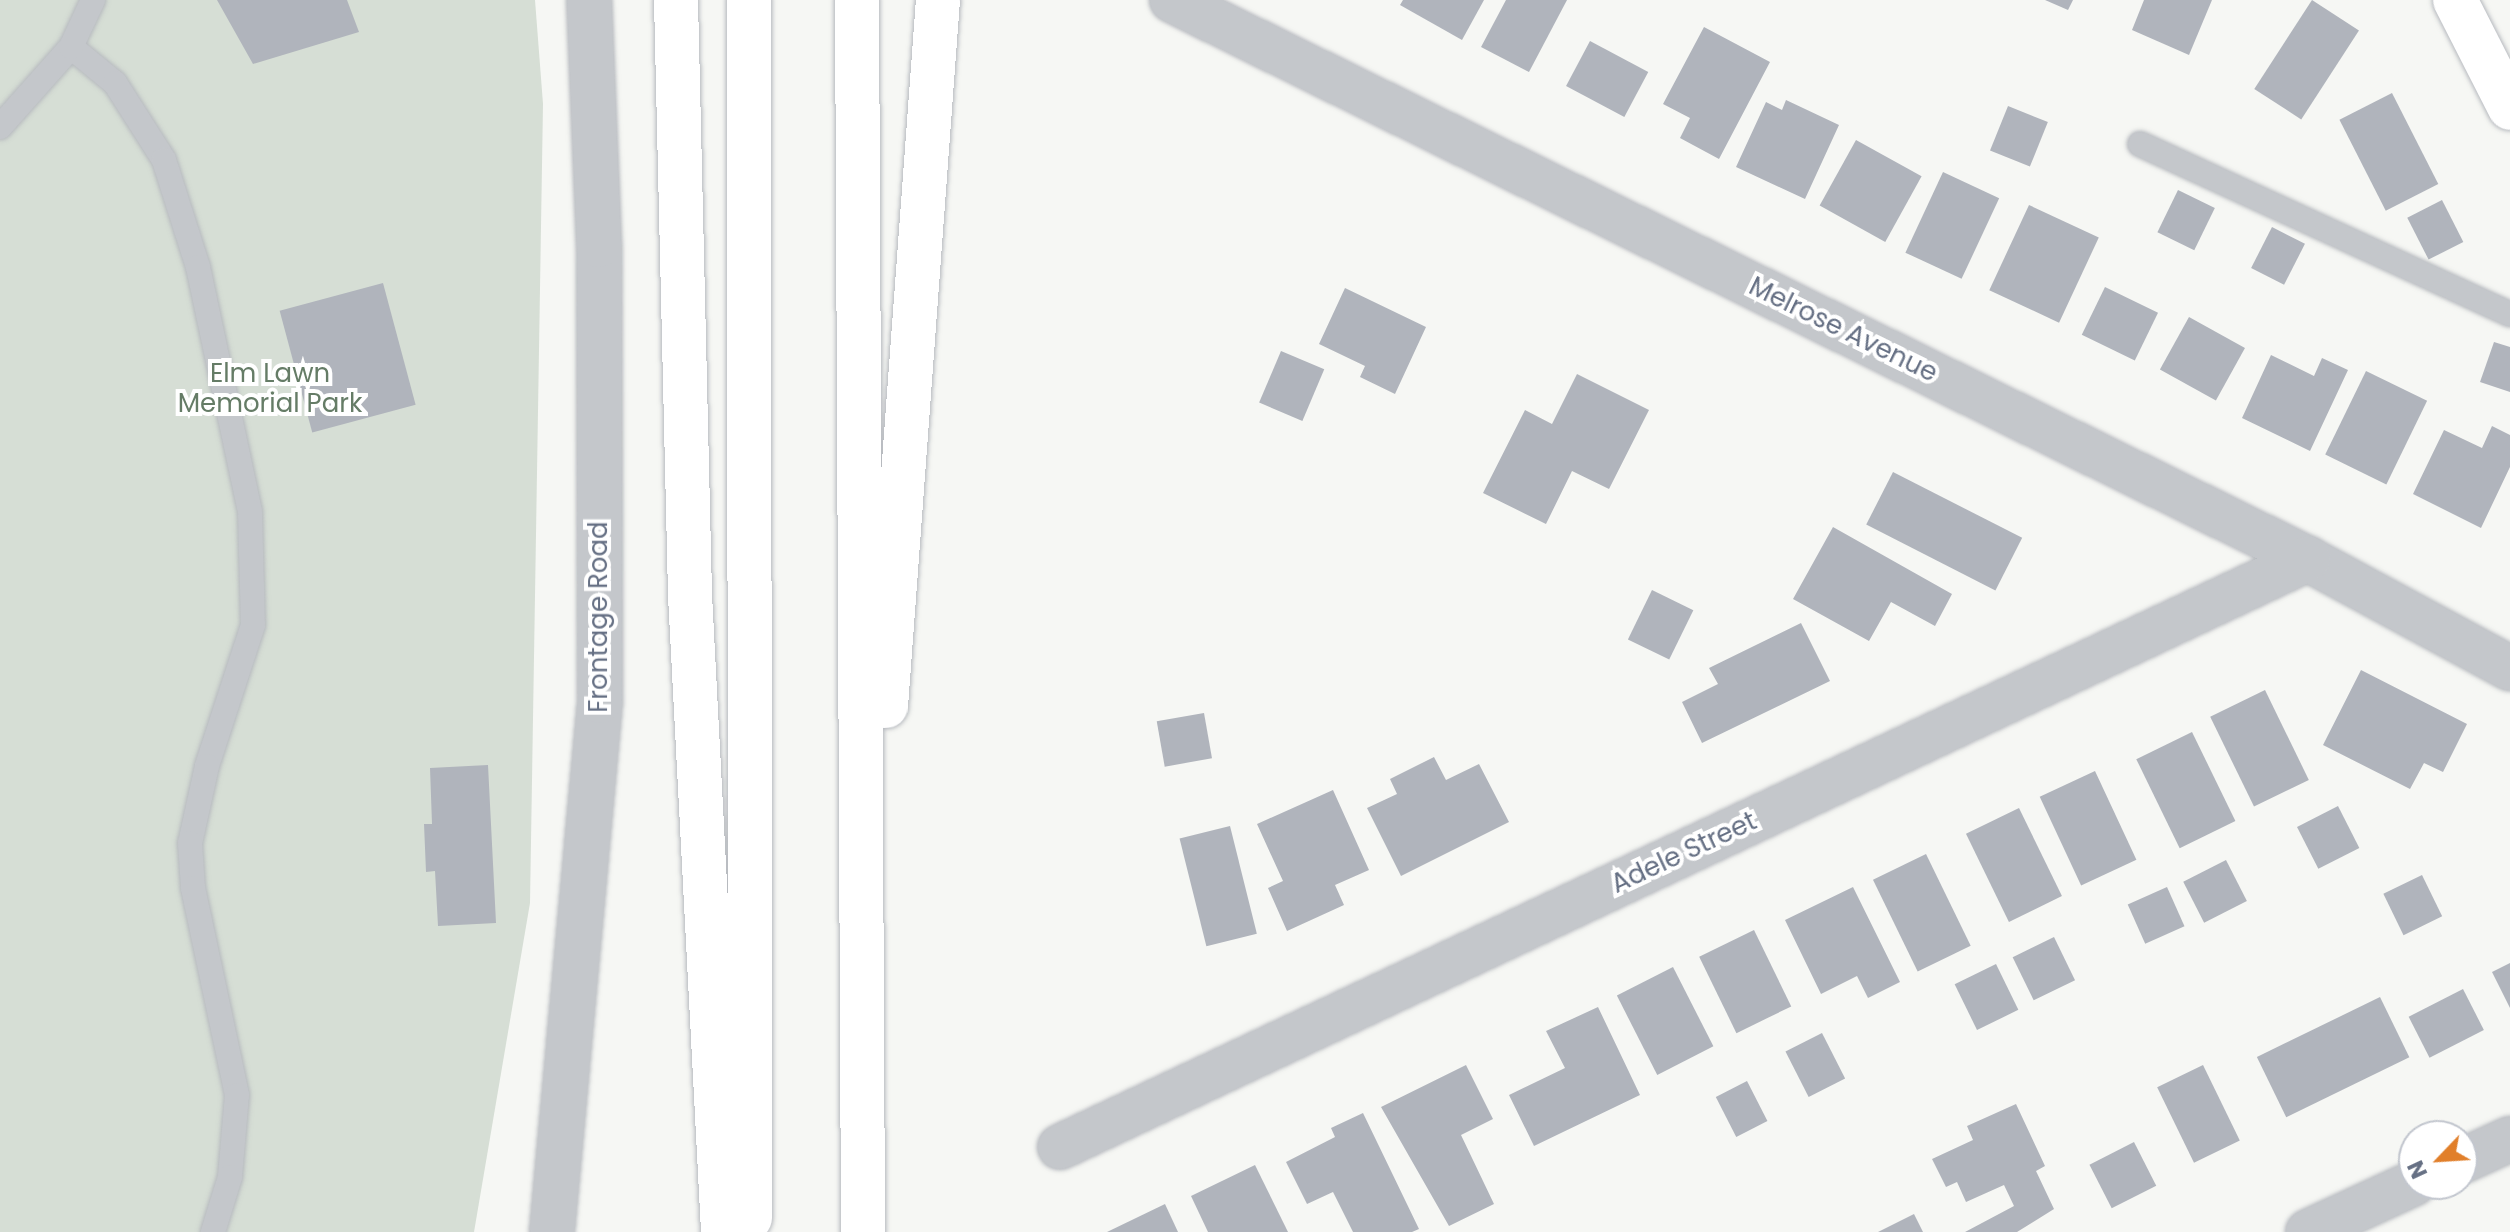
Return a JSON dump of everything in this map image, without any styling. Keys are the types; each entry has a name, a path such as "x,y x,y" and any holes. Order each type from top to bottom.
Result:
{"main road":[{"path":"676,0 690,595 723,1232"},
{"path":"749,0 750,1232"},
{"path":"857,0 863,1232"},
{"path":"863,968 920,317 938,0"},
{"path":"2455,0 2510,108"}],"street":[{"name":"Frontage Road","path":"552,1232 600,701 599,245 589,0"},
{"name":"Melrose Avenue","path":"1172,0 2308,559 2510,668"},
{"name":"Adele Street","path":"1060,1147 2308,559"},
{"path":"2478,1154 2510,1139"},
{"path":"2308,1232 2398,1190"}],"lane":[{"path":"0,127 71,47 93,0"},
{"path":"71,47 115,83 164,160 198,267 250,512 253,625 207,766 190,843 193,888 237,1095 230,1177 213,1232"},
{"path":"2140,144 2510,314"}],"green space":[{"name":"Elm Lawn Memorial Park","path":"0,0 535,0 543,104 530,903 474,1232 0,1232"}],"building":[{"path":"217,0 347,0 359,32 253,64"},
{"path":"1403,0 1484,0 1462,40 1400,5"},
{"path":"1506,0 1567,0 1529,72 1481,47"},
{"path":"2045,0 2073,0 2068,10"},
{"path":"2144,0 2212,0 2189,55 2132,30"},
{"path":"2312,0 2359,30 2301,119 2254,89"},
{"path":"1704,27 1770,62 1719,159 1680,138 1690,118 1663,104"},
{"path":"1590,41 1648,72 1624,117 1566,86"},
{"path":"2392,93 2438,184 2386,211 2339,120"},
{"path":"1786,100 1839,125 1805,199 1736,167 1766,102 1782,110"},
{"path":"2008,106 2048,122 2030,167 1990,151"},
{"path":"1856,140 1922,176 1885,242 1820,206"},
{"path":"1943,172 1999,198 1962,279 1905,253"},
{"path":"2178,190 2215,208 2194,250 2157,232"},
{"path":"2442,200 2463,242 2429,260 2407,218"},
{"path":"2029,205 2099,238 2059,323 1989,290"},
{"path":"2272,227 2305,244 2284,285 2251,268"},
{"path":"383,283 416,405 312,432 280,311"},
{"path":"2105,287 2158,313 2135,360 2082,335"},
{"path":"1345,288 1426,327 1395,394 1360,377 1365,366 1319,344"},
{"path":"2189,317 2245,348 2216,401 2160,369"},
{"path":"2494,342 2510,347 2510,392 2480,382"},
{"path":"1281,351 1324,369 1302,421 1259,403"},
{"path":"2271,355 2314,376 2322,358 2348,370 2310,451 2242,418"},
{"path":"2366,371 2427,401 2386,484 2325,455"},
{"path":"1577,374 1649,410 1609,489 1572,471 1546,524 1483,493 1525,410 1552,424"},
{"path":"2492,426 2510,435 2510,467 2481,528 2413,494 2444,430 2482,448"},
{"path":"1893,472 2022,538 1995,590 1866,525"},
{"path":"1833,527 1952,594 1935,626 1891,602 1869,641 1793,599"},
{"path":"1652,590 1693,610 1669,660 1628,639"},
{"path":"1801,623 1830,681 1702,743 1682,702 1718,684 1709,668"},
{"path":"2361,670 2467,724 2443,772 2424,763 2410,789 2323,745"},
{"path":"2265,690 2309,780 2254,807 2210,717"},
{"path":"1204,713 1212,758 1165,767 1157,721"},
{"path":"2192,732 2235,821 2180,848 2136,759"},
{"path":"1434,757 1446,780 1479,764 1509,822 1401,876 1367,808 1397,794 1390,779"},
{"path":"488,765 496,923 438,926 435,871 426,872 424,824 432,824 430,768"},
{"path":"2095,771 2136,860 2081,886 2040,797"},
{"path":"1333,790 1369,870 1335,885 1344,905 1287,931 1268,888 1283,881 1257,824"},
{"path":"2338,806 2359,848 2318,869 2297,827"},
{"path":"2019,808 2062,896 2009,922 1966,834"},
{"path":"1230,826 1257,934 1206,946 1180,839"},
{"path":"1926,854 1971,946 1918,972 1873,880"},
{"path":"2226,860 2247,901 2204,923 2183,882"},
{"path":"2422,875 2442,916 2404,935 2383,894"},
{"path":"1853,887 1900,982 1868,998 1857,976 1821,994 1785,920"},
{"path":"2167,887 2184,926 2145,944 2128,904"},
{"path":"1754,930 1791,1006 1736,1033 1699,957"},
{"path":"2054,937 2075,980 2034,1000 2013,957"},
{"path":"2510,963 2510,1008 2492,972"},
{"path":"1996,964 2018,1010 1977,1030 1955,984"},
{"path":"1673,967 1713,1046 1657,1075 1617,996"},
{"path":"2463,989 2484,1030 2430,1058 2409,1017"},
{"path":"2380,997 2409,1057 2286,1117 2257,1057"},
{"path":"1598,1007 1640,1095 1534,1146 1509,1095 1565,1068 1546,1031"},
{"path":"1822,1033 1845,1078 1809,1097 1785,1052"},
{"path":"1466,1065 1493,1119 1461,1135 1494,1204 1449,1226 1381,1107"},
{"path":"2203,1065 2240,1140 2194,1163 2157,1087"},
{"path":"1747,1081 1767,1121 1736,1137 1716,1097"},
{"path":"2016,1104 2045,1166 2036,1171 2054,1209 2017,1232 1965,1232 2014,1206 2004,1185 1966,1202 1957,1182 1946,1187 1932,1159 1973,1140 1967,1126"},
{"path":"1363,1113 1419,1229 1412,1232 1353,1232 1333,1192 1307,1204 1286,1162 1335,1137 1331,1128"},
{"path":"2134,1142 2156,1186 2112,1208 2089,1165"},
{"path":"1255,1165 1288,1232 1208,1232 1191,1196"},
{"path":"1165,1204 1178,1232 1107,1232"},
{"path":"1914,1214 1923,1232 1878,1232"}]}
